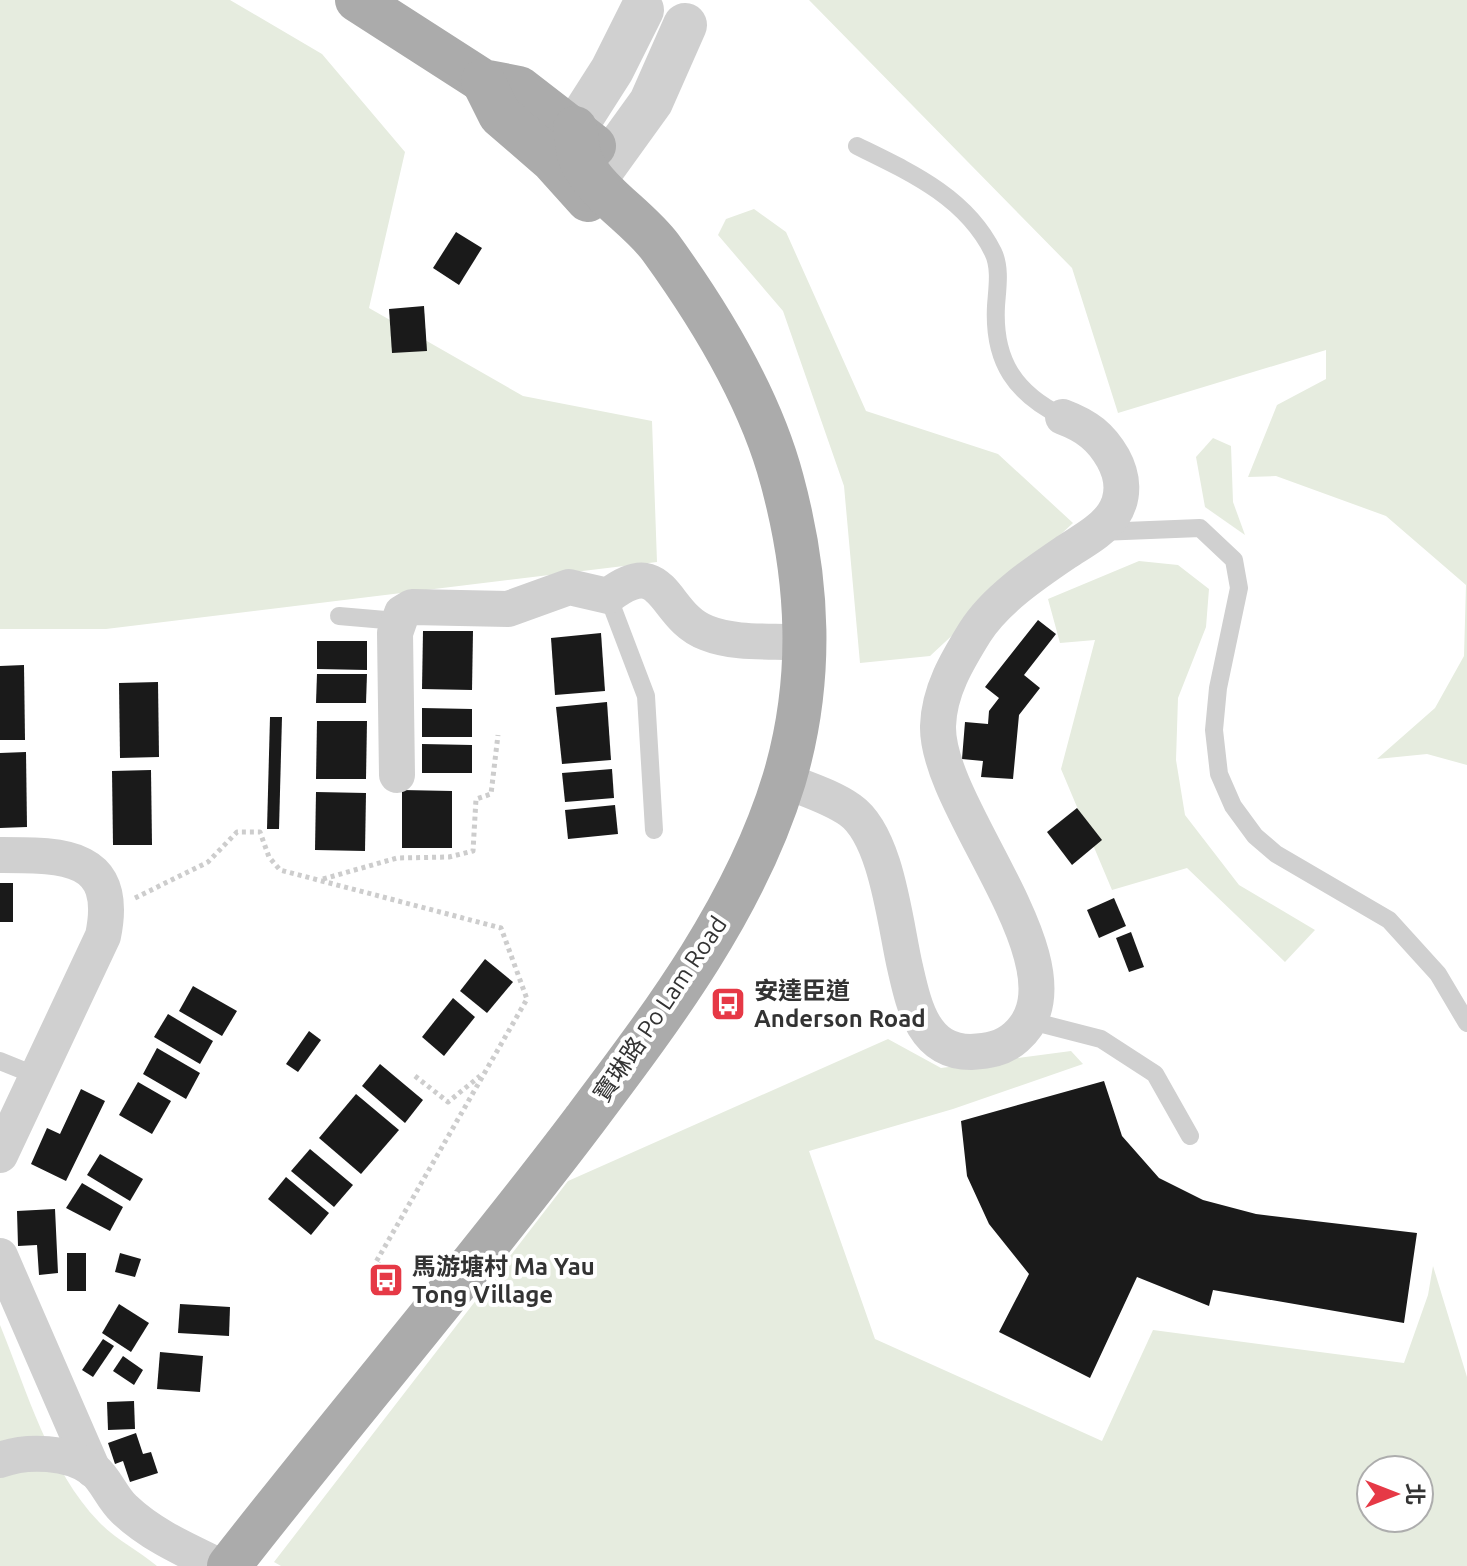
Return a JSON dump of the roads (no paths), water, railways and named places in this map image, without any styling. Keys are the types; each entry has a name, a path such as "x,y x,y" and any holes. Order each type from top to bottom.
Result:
{"main road":[{"path":"357,0 483,81 519,88 585,113 596,179"},
{"path":"483,81 500,115 552,160 596,179"},
{"name":"寶琳路 Po Lam Road","path":"229,1566 482,1256 652,1029 702,956 731,904 784,780 798,714 807,643 804,580 779,470 759,415 707,315 646,230 596,179"}],"street":[{"path":"585,113 642,10"},
{"path":"596,179 651,102 685,25"},
{"path":"784,780 852,811 868,830 880,858 912,998 923,1026 938,1046 959,1052 990,1051 1014,1039 1031,1021 1037,992 1027,933 960,806 944,767 938,727 943,694 958,659 979,625 1011,594 1095,532 1111,518 1118,506 1122,484 1101,438 1063,417"},
{"path":"397,775 397,621 412,607 508,609 569,587 608,596 628,581 643,579 657,585 688,621 704,632 724,639 807,643"},
{"path":"0,855 71,858 91,869 104,888 109,910 103,936 0,1155"},
{"path":"0,1256 93,1470 123,1509 164,1538 219,1566"},
{"path":"0,1460 21,1452 52,1454 93,1470"}],"lane":[{"path":"857,146 924,181 960,205 974,223 995,255 1000,337 1015,386 1033,403 1063,417"},
{"path":"1095,532 1200,528 1234,560 1239,588 1218,688 1214,730 1219,774 1233,806 1255,836 1276,854 1389,920 1438,974 1467,1023"},
{"path":"608,596 646,696 654,830"},
{"path":"339,616 397,621"},
{"path":"1031,1021 1101,1039 1155,1074 1190,1136"},
{"path":"0,1061 37,1076"}],"place":[{"name":"安達臣道 Anderson Road","path":"728,1004"},
{"name":"馬游塘村 Ma Yau Tong Village","path":"386,1280"}]}
